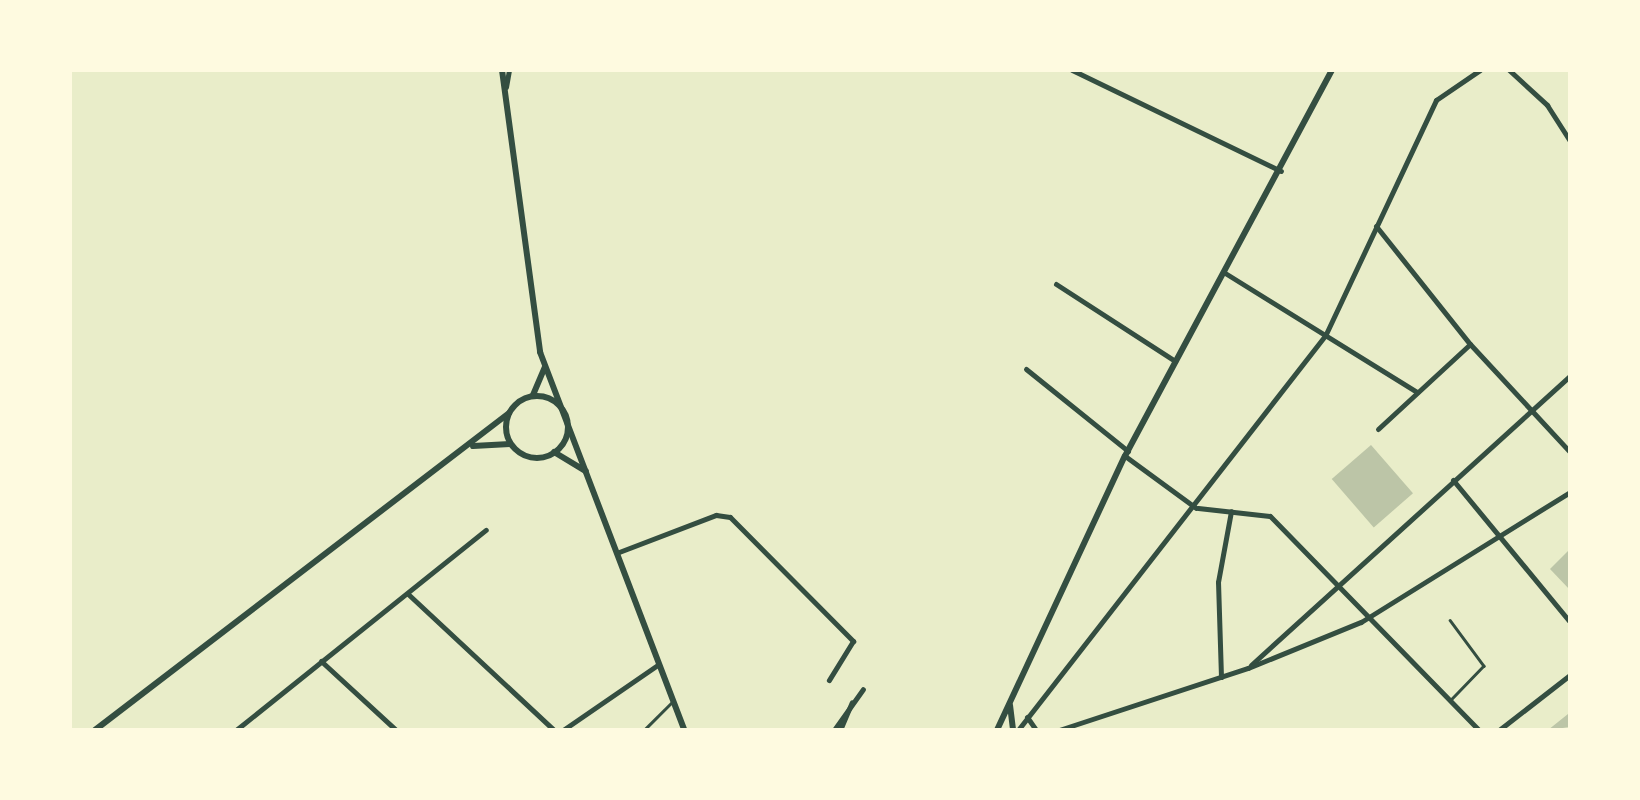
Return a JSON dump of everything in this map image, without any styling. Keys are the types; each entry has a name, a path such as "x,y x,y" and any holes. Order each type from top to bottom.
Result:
{"street":[{"path":"505,70 545,367 620,552 684,730"},
{"path":"1072,70 1281,171"},
{"path":"1332,70 1126,453 1000,730 1014,730 1026,716 1196,508 1325,336 1436,100 1480,70"},
{"path":"1509,70 1546,105 1570,141"},
{"path":"1376,226 1470,344 1570,452"},
{"path":"1225,272 1417,392"},
{"path":"1056,284 1177,361"},
{"path":"1378,429 1470,344"},
{"path":"96,730 412,482 472,446 532,396 545,367"},
{"path":"1026,368 1196,508 1270,516 1479,730"},
{"path":"1248,668 1442,498 1453,480 1570,376"},
{"path":"472,446 511,444 531,458 554,452 567,432 564,414 551,400 532,396"},
{"path":"509,413 511,444"},
{"path":"554,452 587,471"},
{"path":"1453,480 1570,622"},
{"path":"1051,730 1248,668 1370,616 1570,492"},
{"path":"1221,677 1218,582 1231,511"},
{"path":"620,552 716,515 730,517 853,641 829,680"},
{"path":"236,730 486,530"},
{"path":"408,594 554,730"},
{"path":"322,661 396,730"},
{"path":"563,730 660,664"},
{"path":"1498,730 1570,675"},
{"path":"837,730 863,689"},
{"path":"1011,699 1014,730"},
{"path":"1026,716 1036,730"}],"lane":[{"path":"1450,620 1484,666 1451,700"},
{"path":"644,730 673,701"}],"building":[{"path":"1371,445 1413,493 1374,527 1332,479"},
{"path":"1570,549 1570,590 1550,569"},
{"path":"1570,706 1570,727 1548,730 1568,714"}]}
